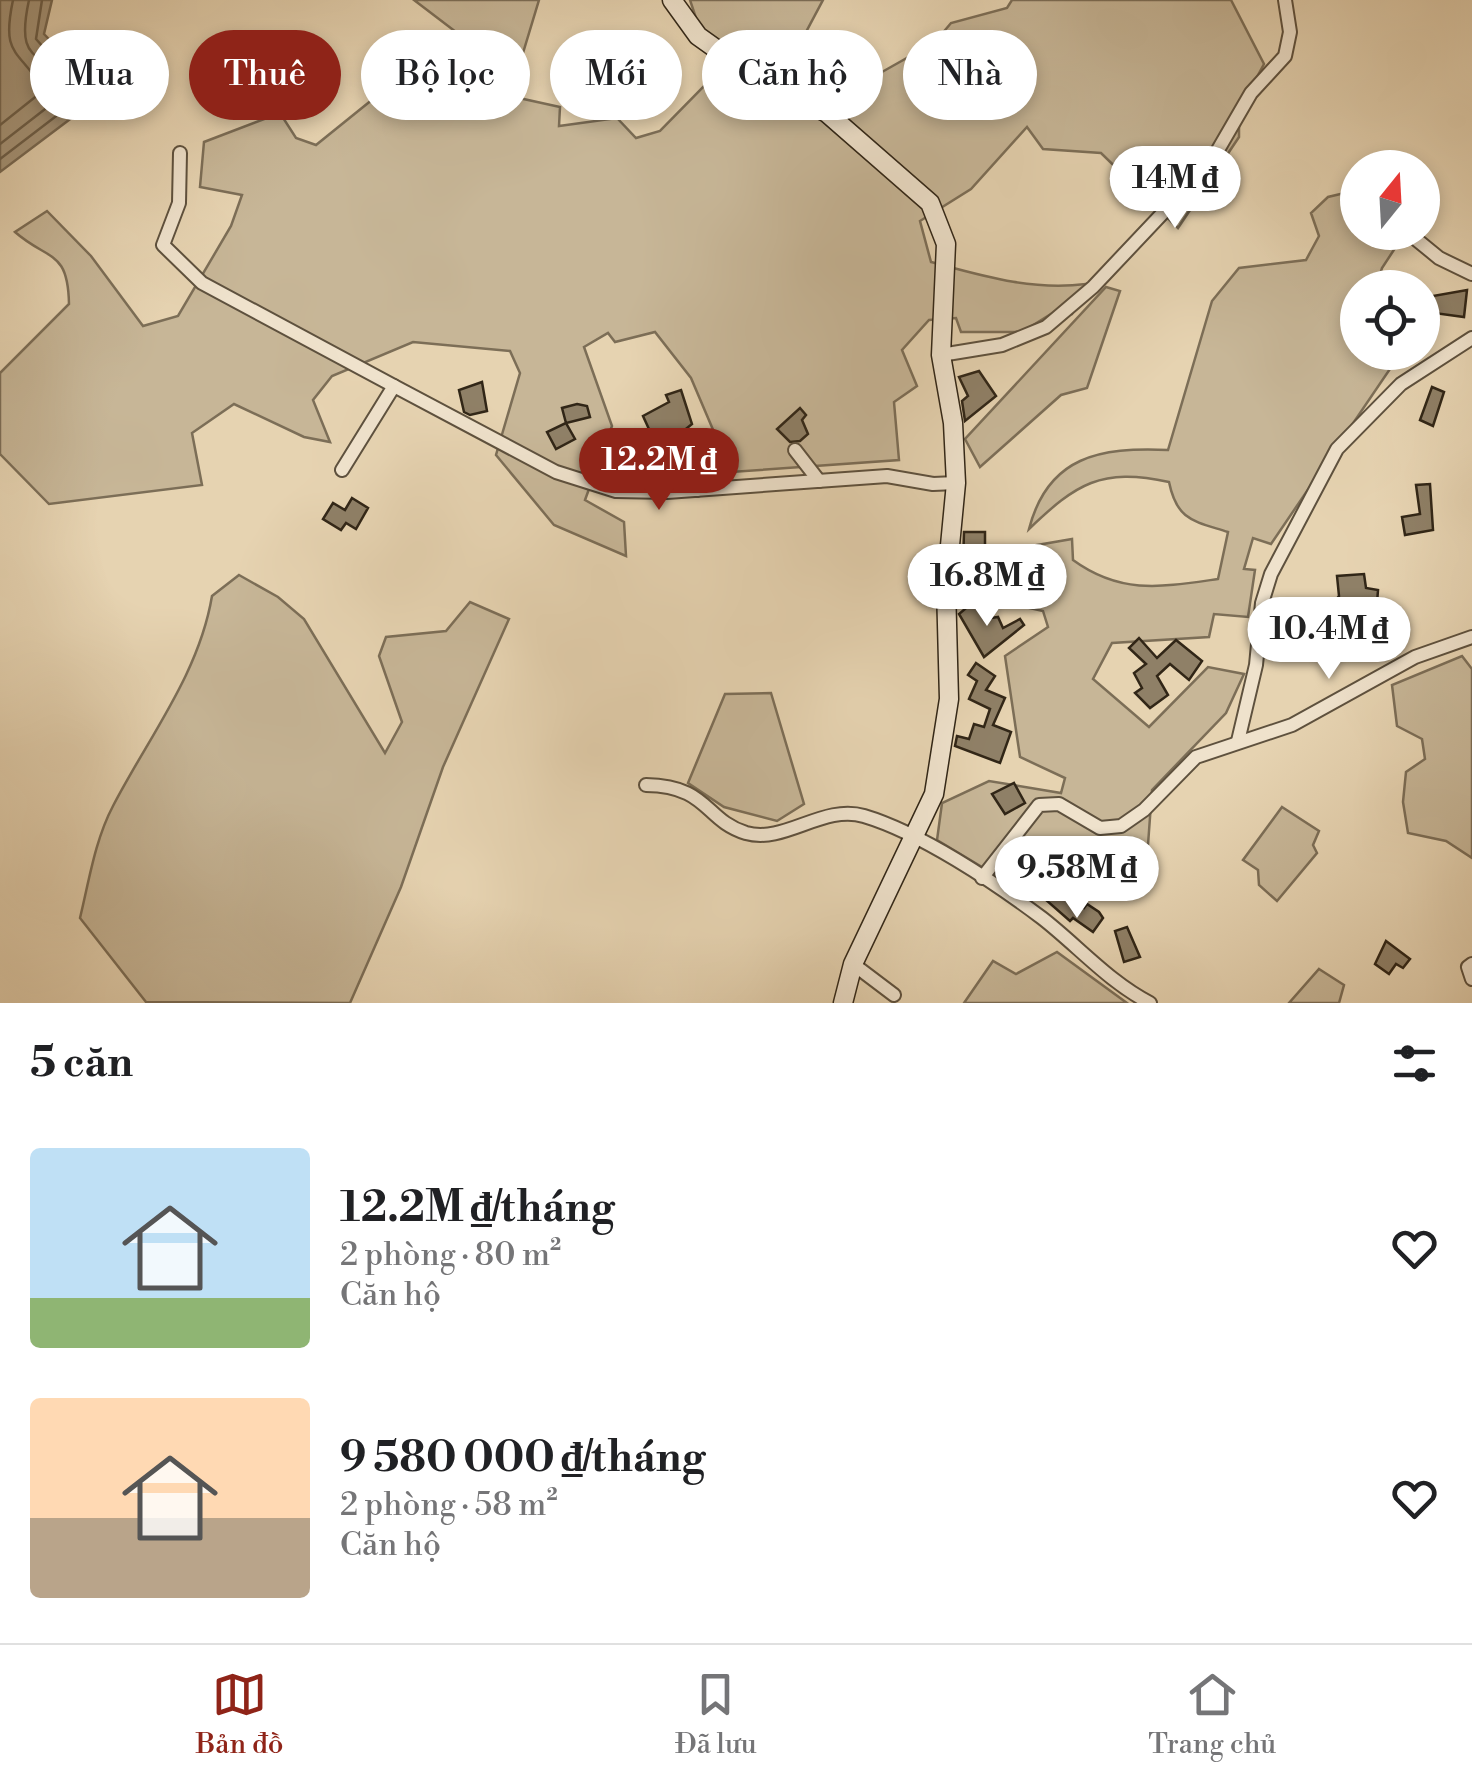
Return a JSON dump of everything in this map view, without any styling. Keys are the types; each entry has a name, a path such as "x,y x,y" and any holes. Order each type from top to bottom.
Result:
{"street":[{"path":"672,0 698,36 750,73 827,113 930,203 946,244 941,355 953,424 956,483 946,587 949,699 934,794 853,964 843,1003"},
{"path":"941,355 1002,345 1046,327 1093,287 1211,162 1251,93 1284,56 1290,42 1285,0"},
{"path":"180,154 179,203 163,245 202,283 556,472 616,491 696,490 887,476 932,484 956,483"},
{"path":"1429,250 1472,274"},
{"path":"1238,742 1253,682 1262,603 1271,574 1338,449 1401,384 1472,338"},
{"path":"342,470 394,386"},
{"path":"795,450 818,481"},
{"path":"690,464 696,490"},
{"path":"982,878 1039,805 1059,804 1100,828 1121,826 1144,810 1196,757 1292,725 1415,657 1472,637"},
{"path":"646,786 672,786 693,794 730,826 750,834 776,832 836,813 859,814 912,838 982,878 1042,918 1150,1003"},
{"path":"853,964 894,995"},
{"path":"1472,964 1468,967 1472,979"}],"shaded area":[{"path":"414,0 539,0 530,30 453,30"},
{"path":"690,0 823,0 807,30 702,30 702,36"},
{"path":"1012,0 1231,0 1264,64 1239,110 1239,137 1178,228 1101,153 1043,149 1027,127 971,189 920,221 931,262 1027,284 1086,284 1072,314 1051,314 1022,332 961,332 956,318 929,320 902,350 917,386 894,402 899,460 731,472 691,378 655,332 615,342 608,333 584,347 612,426 585,500 624,522 626,556 554,525 496,455 520,373 510,351 413,342 332,376 313,400 330,442 304,437 234,404 192,433 202,485 49,504 0,454 0,373 69,304 68,286 54,258 15,232 47,211 91,256 143,326 178,316 231,226 242,195 200,187 204,142 262,120 284,120 296,138 316,145 361,109 361,120 530,120 530,100 550,105 550,120 559,120 559,126 619,120 636,138 660,131 671,120 682,120 682,109 702,88 702,120 883,120 883,71 903,60 903,120 1037,120 1037,30 945,30 951,23 1007,8"},
{"path":"1340,194 1340,250 1394,250 1381,270 1340,270 1340,370 1389,370 1271,544 1253,538 1244,569 1255,570 1248,617 1214,614 1209,637 1112,643 1093,679 1149,727 1208,667 1244,674 1226,713 1152,790 1145,886 1059,848 1017,888 937,840 942,803 989,781 1061,793 1065,778 1020,757 1005,656 1048,627 1043,611 958,592 958,572 999,572 1020,548 1072,539 1073,560 1125,584 1160,586 1218,579 1228,532 1189,518 1177,505 1169,482 1125,477 1091,483 1061,501 1029,529 1049,485 1080,461 1120,451 1168,450 1212,301 1239,268 1306,260 1319,236 1311,213 1328,197"},
{"path":"1106,287 1120,291 1087,388 1061,395 980,467 965,439"},
{"path":"239,575 278,597 304,619 385,753 402,722 379,656 386,637 446,631 470,602 509,619 443,767 401,887 350,1003 146,1002 80,918 107,819 184,679 212,596"},
{"path":"1462,656 1472,669 1472,858 1446,841 1408,833 1403,802 1406,772 1425,759 1422,739 1397,726 1392,685"},
{"path":"771,693 804,804 777,821 724,807 688,783 725,694"},
{"path":"1282,807 1319,831 1313,845 1317,853 1277,901 1259,885 1258,870 1243,860"},
{"path":"1057,952 1127,1003 964,1003 993,961 1016,974"},
{"path":"1319,969 1344,985 1339,1003 1289,1003"}],"water":[{"path":"0,0 52,0 45,30 30,30 30,120 69,120 0,172"}],"building":[{"path":"1467,290 1464,317 1440,314 1440,295"},
{"path":"979,371 996,396 965,421 962,401 968,396 959,377"},
{"path":"482,382 487,411 470,415 464,412 459,390"},
{"path":"1432,387 1444,392 1433,426 1420,420"},
{"path":"681,390 692,424 676,437 674,431 654,440 643,416 669,402 666,395"},
{"path":"587,406 590,417 566,423 562,408"},
{"path":"800,408 806,415 802,420 808,434 800,441 790,442 777,429"},
{"path":"566,423 575,439 556,449 547,432"},
{"path":"1430,484 1433,530 1405,535 1402,517 1420,514 1416,485"},
{"path":"352,498 368,508 356,529 346,523 341,530 323,519 333,503 345,510"},
{"path":"964,532 985,532 985,553 999,550 1002,563 977,573 973,567 978,564 963,565"},
{"path":"1364,574 1366,588 1378,590 1376,617 1349,619 1366,631 1360,640 1316,612 1324,602 1330,607 1339,596 1337,576"},
{"path":"972,603 985,619 998,617 1003,628 1020,619 1024,625 984,657 959,614"},
{"path":"1139,638 1157,658 1176,640 1202,661 1189,680 1170,664 1157,676 1168,695 1150,708 1135,693 1142,688 1134,673 1146,664 1129,648"},
{"path":"976,663 995,676 986,690 1005,698 993,725 1011,732 1000,763 955,746 957,736 969,739 974,724 984,727 990,709 969,699 977,681 968,675"},
{"path":"1014,783 1025,803 1005,814 992,794"},
{"path":"1059,886 1084,908 1087,904 1099,912 1103,918 1093,932 1073,918 1070,921 1046,900"},
{"path":"1127,927 1140,957 1124,962 1115,931"},
{"path":"1386,941 1410,959 1403,968 1396,964 1389,974 1375,964"}]}
